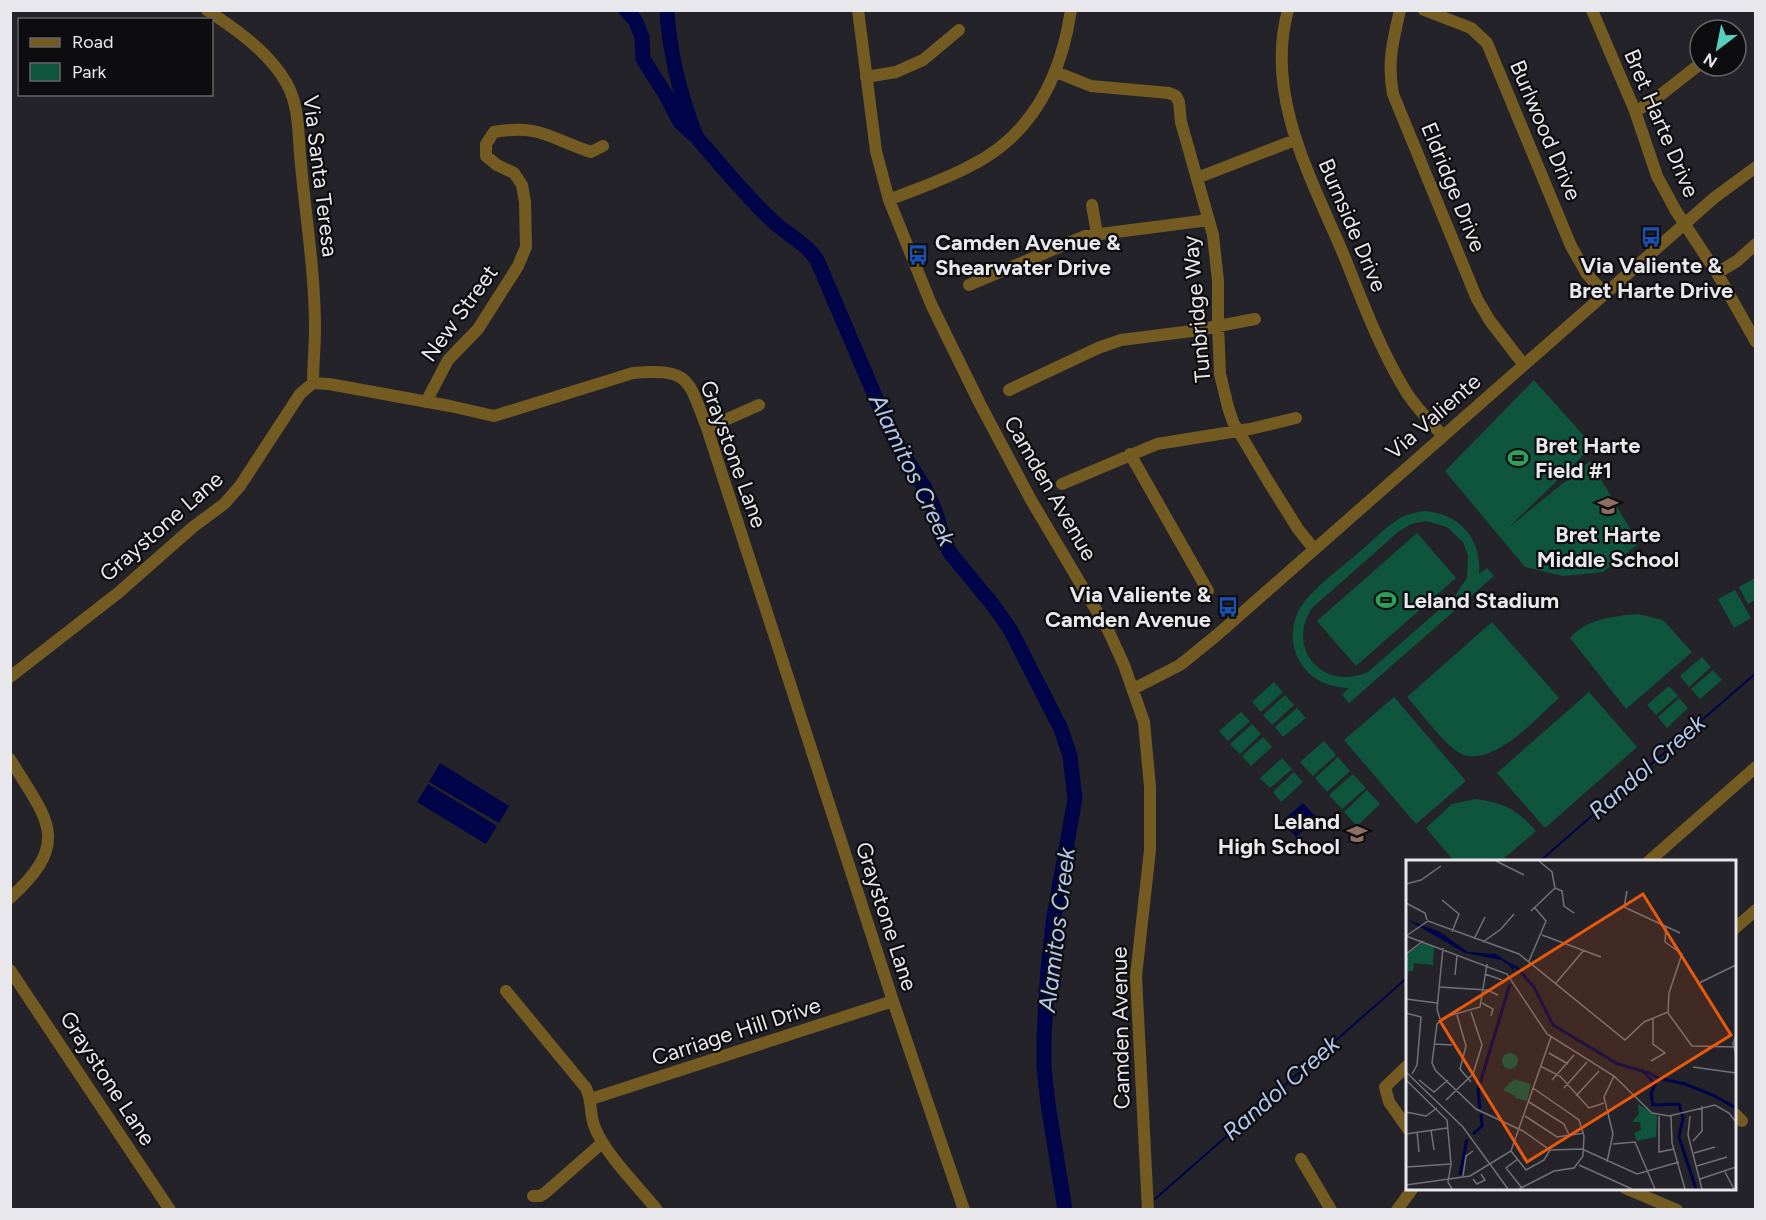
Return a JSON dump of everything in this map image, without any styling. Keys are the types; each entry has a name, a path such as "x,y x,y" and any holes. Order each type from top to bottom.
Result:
{"street":[{"name":"Via Santa Teresa","path":"207,10 237,30 265,56 287,83 291,95 297,129 312,278 315,328 313,383"},
{"name":"Camden Avenue","path":"858,10 876,152 889,200 931,304 980,404 1031,500 1108,630 1133,689 1146,734 1150,787 1150,850 1136,976 1148,1209"},
{"path":"889,200 971,166 995,151 1023,126 1036,109 1056,72 1067,40 1071,10"},
{"name":"Burnside Drive","path":"1288,10 1282,63 1284,93 1295,140 1383,350 1407,393 1443,436"},
{"name":"Eldridge Drive","path":"1400,10 1390,59 1393,94 1477,299 1490,321 1524,365"},
{"name":"Burlwood Drive","path":"1424,10 1471,28 1487,43 1571,246 1587,274 1605,294"},
{"name":"Bret Harte Drive","path":"1592,10 1635,111 1657,176 1684,224 1717,273 1755,342"},
{"path":"866,77 896,72 923,60 959,30"},
{"name":"Tunbridge Way","path":"1056,72 1091,86 1169,93 1176,96 1216,255 1220,374 1228,407 1268,481 1298,529 1314,549"},
{"path":"1635,111 1649,104 1688,73"},
{"name":"New Street","path":"426,402 448,360 478,329 518,266 526,246 525,202 522,185 514,173 497,165 486,156 486,144 494,132 514,128 531,129 591,152 603,146"},
{"path":"1197,178 1295,140"},
{"name":"Via Valiente","path":"1133,689 1157,678 1196,652 1684,224 1755,166"},
{"path":"1092,205 1097,234"},
{"path":"969,285 1084,236 1209,220"},
{"path":"1717,273 1737,261 1755,244"},
{"path":"1009,390 1098,348 1121,340 1192,331 1255,319"},
{"name":"Graystone Lane","path":"10,677 127,586 193,527 224,504 240,486 300,394 313,383 329,384 494,416 568,395 633,373 670,372 682,377 692,389 707,428 893,1001 964,1209"},
{"path":"707,428 759,405"},
{"path":"1062,484 1157,444 1239,431 1296,418"},
{"path":"1130,454 1208,591"},
{"path":"10,759 40,807 48,835 48,846 42,863 30,880 10,898"},
{"path":"1649,860 1755,767"},
{"path":"1736,927 1755,910"},
{"name":"Graystone Lane","path":"10,970 170,1209"},
{"path":"506,991 586,1088 591,1099 594,1126 602,1143 657,1209"},
{"name":"Carriage Hill Drive","path":"591,1099 893,1001"},
{"path":"1406,1066 1385,1088 1389,1102 1406,1128"},
{"path":"533,1196 545,1193 602,1143"},
{"path":"1301,1159 1331,1209"},
{"path":"1397,1209 1411,1190"},
{"path":"1631,1190 1677,1209"}],"green space":[{"path":"1534,380 1593,446 1507,529 1590,461 1629,527 1637,545 1603,572 1563,576 1525,567 1445,471"},
{"path":"1425,511 1449,517 1466,530 1477,550 1479,574 1487,568 1494,576 1349,703 1342,695 1349,688 1322,682 1306,671 1298,659 1294,646 1295,619 1303,604 1318,587 1385,529 1402,517","holes":["1426,521 1447,527 1463,542 1468,556 1467,578 1455,596 1368,672 1352,677 1337,676 1313,663 1306,652 1303,638 1305,623 1312,608 1398,532 1411,524"]},
{"name":"Leland Stadium","path":"1417,533 1456,578 1356,666 1317,621"},
{"path":"1755,578 1755,600 1748,604 1739,587"},
{"path":"1735,590 1751,618 1734,628 1718,599"},
{"path":"1638,614 1663,620 1692,652 1626,709 1570,638 1592,623 1610,617"},
{"path":"1492,622 1559,698 1512,740 1484,755 1471,756 1451,747 1407,697"},
{"path":"1702,657 1711,667 1689,687 1680,676"},
{"path":"1713,670 1722,680 1700,699 1691,689"},
{"path":"1274,682 1283,692 1261,712 1252,702"},
{"path":"1669,686 1678,696 1656,715 1647,705"},
{"path":"1589,692 1637,747 1545,828 1497,773"},
{"path":"1285,695 1294,705 1272,725 1263,715"},
{"path":"1394,697 1466,781 1416,824 1344,740"},
{"path":"1679,698 1688,708 1667,728 1658,717"},
{"path":"1297,708 1306,718 1283,737 1275,727"},
{"path":"1241,712 1250,721 1228,741 1219,731"},
{"path":"1252,724 1261,734 1240,754 1230,744"},
{"path":"1263,737 1272,747 1251,766 1242,756"},
{"path":"1324,741 1336,755 1313,776 1300,762"},
{"path":"1338,757 1350,771 1327,792 1315,778"},
{"path":"1282,758 1292,769 1270,788 1260,778"},
{"path":"1294,772 1303,782 1281,802 1273,792"},
{"path":"1353,774 1366,788 1342,809 1329,795"},
{"path":"1367,790 1380,804 1357,826 1344,812"},
{"path":"1476,799 1495,803 1516,813 1536,831 1502,860 1453,860 1426,828 1452,804"}],"shaded area":[{"path":"440,763 509,806 499,823 429,782"},
{"path":"428,784 497,826 486,844 417,802"},
{"path":"1303,803 1317,818 1296,837 1282,821"}],"waterway":[{"path":"626,10 635,20 642,37 643,59 680,122 693,134"},
{"name":"Alamitos Creek","path":"667,10 676,72 698,139 755,203 817,260 887,424 925,488 936,513 944,542 1010,629 1061,729 1070,756 1075,799 1054,916 1044,1037 1044,1068 1048,1104 1065,1210"},
{"name":"Randol Creek","path":"1541,860 1756,673"},
{"name":"Randol Creek","path":"1155,1199 1406,979"}],"place":[{"name":"Via Valiente & Bret Harte Drive","path":"1651,237"},
{"name":"Camden Avenue & Shearwater Drive","path":"918,255"},
{"name":"Bret Harte Field #1","path":"1518,458"},
{"name":"Bret Harte Middle School","path":"1608,506"},
{"name":"Leland Stadium","path":"1386,600"},
{"name":"Via Valiente & Camden Avenue","path":"1228,607"},
{"name":"Leland High School","path":"1357,834"}]}
